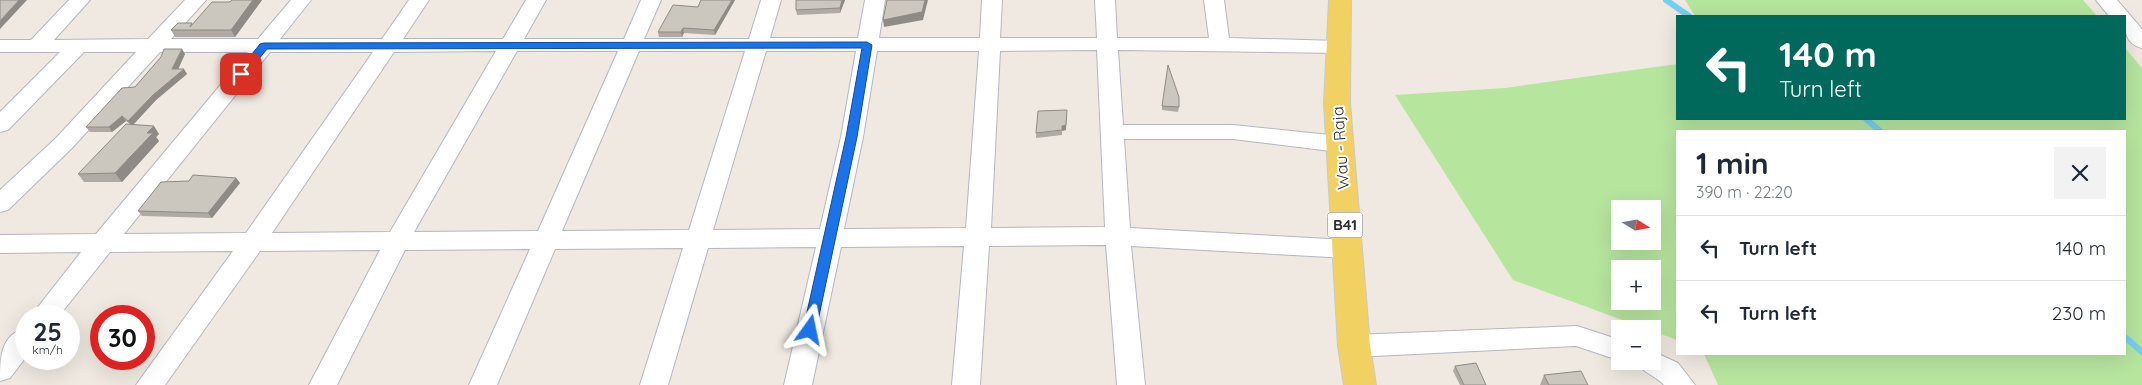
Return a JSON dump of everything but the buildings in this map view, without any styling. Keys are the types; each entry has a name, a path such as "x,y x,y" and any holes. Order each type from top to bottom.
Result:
{"main road":[{"name":"Wau - Raja","path":"1340,0 1337,103 1339,144 1354,346 1360,385"}],"street":[{"path":"37,46 80,0"},
{"path":"0,204 64,143 196,0"},
{"path":"53,305 301,0"},
{"path":"150,385 253,242 419,0"},
{"path":"323,385 397,241 536,0"},
{"path":"483,385 651,0"},
{"path":"654,385 771,0"},
{"path":"798,385 828,239 852,137 875,0"},
{"path":"966,385 991,45 992,0"},
{"path":"1105,0 1118,236 1130,385"},
{"path":"1214,0 1220,44"},
{"path":"2106,0 2119,15"},
{"path":"2126,23 2142,42"},
{"path":"0,46 1220,44 1339,47"},
{"path":"0,126 78,46"},
{"path":"1113,132 1233,132 1339,144"},
{"path":"0,244 1118,236 1347,249"},
{"path":"1354,346 1577,336 1611,348"},
{"path":"0,370 15,352"},
{"path":"1661,367 1668,371 1681,385"}],"green space":[{"path":"1685,0 2083,0 2096,15 1694,15"},
{"path":"2126,49 2142,68 2142,385 1718,385 1704,355 2126,355 2126,130 1676,130 1676,340 1661,334 1661,320 1622,320 1513,280 1395,95 1505,88 1676,64 1676,120 2126,120"}],"waterway":[{"path":"1666,0 1688,15"},
{"path":"1867,120 1879,130"},
{"path":"2126,338 2142,352"}],"route":[{"path":"241,74 264,46 867,45 852,137 828,239 810,330"}]}
